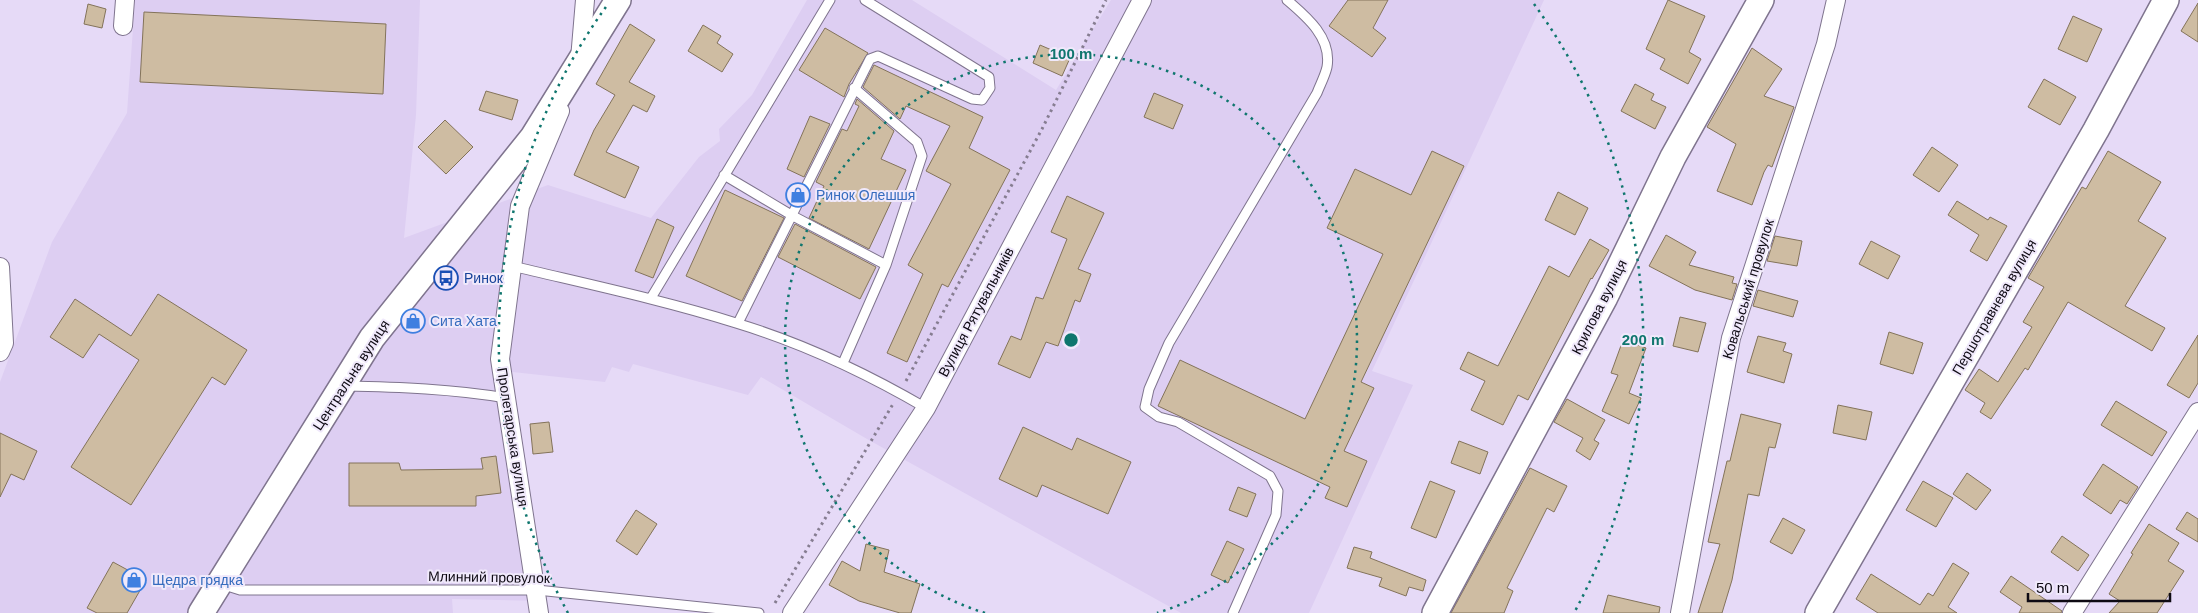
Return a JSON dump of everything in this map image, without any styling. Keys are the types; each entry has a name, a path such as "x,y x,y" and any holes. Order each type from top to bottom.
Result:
{"street":[{"path":"123,26 125,0"},
{"name":"Пролетарська вулиця","path":"539,613 537,590 500,359 520,206 579,64 585,0"},
{"name":"Центральна вулиця","path":"201,613 342,386 533,137 618,0"},
{"name":"Вулиця Рятувальників","path":"792,613 926,408 1142,0"},
{"name":"Крилова вулиця","path":"1435,613 1605,297 1673,157 1761,0"},
{"name":"Ковальський провулок","path":"1680,613 1730,338 1826,44 1836,0"},
{"name":"Першотравнева вулиця","path":"1824,611 2096,130 2166,0"},
{"path":"0,268 4,343 0,352"},
{"path":"2072,613 2198,412"}],"lane":[{"path":"651,298 830,0"},
{"path":"738,323 870,59 878,56 972,99 982,100 990,88 989,77 865,0"},
{"path":"1233,613 1276,515 1278,491 1270,476 1178,422 1159,417 1145,407 1149,389 1169,343 1317,93 1327,67 1325,46 1319,31 1287,0"},
{"path":"843,363 886,265 922,156 917,142 854,88"},
{"path":"724,175 793,216 886,265"},
{"path":"512,266 651,298 738,323 843,363 900,392 926,408"},
{"path":"342,386 405,387 472,392 506,398"},
{"name":"Млинний провулок","path":"219,584 240,590 537,590 759,613"}],"path":[{"path":"775,604 778,595 843,490 900,392 1042,129 1106,0"}],"shaded area":[{"path":"135,0 420,0 416,115 404,238 548,185 651,218 699,157 720,141 719,129 752,95 807,0 912,0 1056,90 1111,0 1544,0 1372,371 1413,385 1309,613 1181,613 867,439 761,377 748,395 633,364 629,372 612,367 605,382 503,371 545,601 452,599 453,613 0,613 0,382 52,242 127,113"}],"building":[{"path":"1348,0 1388,0 1373,28 1386,38 1372,57 1329,26"},
{"path":"1668,0 1705,16 1689,52 1701,59 1688,84 1660,69 1665,59 1646,49"},
{"path":"2198,3 2198,42 2181,31"},
{"path":"88,4 106,9 102,28 84,24"},
{"path":"144,12 386,24 383,94 140,82"},
{"path":"2073,16 2102,29 2087,62 2058,49"},
{"path":"630,24 655,40 629,82 655,96 647,112 633,105 606,152 639,167 625,198 574,175 594,130 615,95 596,84"},
{"path":"703,25 721,36 717,43 733,54 722,72 688,51"},
{"path":"825,28 868,53 849,84 844,97 799,70"},
{"path":"1040,45 1070,58 1062,76 1033,63"},
{"path":"1752,48 1782,69 1764,96 1794,107 1772,167 1768,165 1764,172 1752,205 1717,191 1736,144 1707,127"},
{"path":"874,65 983,117 969,148 1010,170 948,287 942,284 907,362 887,353 923,274 908,265 951,184 926,171 950,126 906,106 900,119 863,87"},
{"path":"2044,79 2076,97 2060,125 2028,107"},
{"path":"1635,84 1654,94 1651,100 1666,107 1655,129 1621,111"},
{"path":"486,91 518,100 512,120 479,110"},
{"path":"1154,93 1183,105 1173,129 1144,117"},
{"path":"857,99 894,131 881,159 906,170 869,249 809,218 824,186 816,182 842,129 847,131 859,106 855,104"},
{"path":"810,116 830,124 804,177 787,169"},
{"path":"445,120 473,147 446,174 418,147"},
{"path":"1932,147 1958,165 1939,192 1913,175"},
{"path":"1432,151 1464,166 1361,382 1374,388 1344,451 1367,461 1347,507 1325,498 1330,487 1158,406 1180,360 1305,419 1383,254 1327,228 1355,169 1411,195"},
{"path":"2108,151 2161,182 2138,221 2166,238 2125,306 2165,328 2152,351 2068,302 2028,370 2025,368 1991,419 1980,412 1985,403 1965,390 1979,369 1998,382 2032,327 2023,322 2044,287 2028,278 2082,187 2086,189"},
{"path":"725,190 784,218 742,301 686,276"},
{"path":"1558,192 1588,208 1575,235 1545,220"},
{"path":"1067,196 1104,213 1078,269 1091,274 1080,302 1075,300 1058,346 1046,342 1030,378 998,364 1011,336 1021,340 1036,297 1043,299 1067,239 1051,232"},
{"path":"1957,201 1988,220 1990,217 2007,226 1987,261 1970,251 1979,235 1948,215"},
{"path":"657,219 674,227 653,278 635,271"},
{"path":"795,224 876,267 860,299 778,257"},
{"path":"1666,235 1696,252 1689,265 1734,277 1732,283 1737,284 1732,300 1695,290 1649,266"},
{"path":"1775,236 1802,241 1797,266 1767,261"},
{"path":"1590,239 1609,250 1591,278 1528,400 1518,395 1503,425 1471,410 1485,381 1460,369 1468,352 1498,366 1549,266 1569,277"},
{"path":"1871,241 1900,256 1888,279 1859,264"},
{"path":"1758,290 1798,301 1793,317 1753,306"},
{"path":"158,294 247,350 225,385 212,377 131,505 71,467 139,360 99,334 83,358 50,337 75,299 131,336"},
{"path":"1680,317 1706,323 1698,352 1673,346"},
{"path":"1889,332 1923,343 1913,374 1880,364"},
{"path":"2198,335 2198,383 2189,398 2167,385"},
{"path":"1758,336 1786,343 1783,351 1792,354 1784,383 1747,372"},
{"path":"1623,340 1646,348 1629,393 1641,398 1629,424 1602,411 1618,375 1611,373"},
{"path":"1567,399 1605,420 1594,440 1599,443 1590,460 1576,451 1583,438 1554,422"},
{"path":"2116,401 2167,432 2152,456 2101,425"},
{"path":"1838,405 1872,412 1866,440 1833,433"},
{"path":"1741,414 1781,424 1775,448 1769,447 1759,496 1748,494 1732,580 1722,613 1698,613 1720,544 1708,542 1727,461 1730,461"},
{"path":"549,422 553,452 533,454 530,424"},
{"path":"1023,427 1072,450 1077,438 1131,462 1108,514 1042,485 1037,497 999,479"},
{"path":"0,433 37,451 24,480 11,474 0,497"},
{"path":"1459,441 1488,452 1480,474 1451,463"},
{"path":"496,456 501,493 476,496 476,506 349,506 349,463 399,463 401,470 483,469 481,458"},
{"path":"2103,464 2138,487 2127,504 2120,500 2111,514 2083,495"},
{"path":"1530,468 1567,486 1554,512 1547,508 1507,588 1513,591 1504,613 1451,613"},
{"path":"1967,473 1991,490 1976,510 1953,494"},
{"path":"1430,481 1455,491 1436,538 1411,528"},
{"path":"1923,481 1953,498 1936,527 1906,510"},
{"path":"1238,487 1256,494 1247,517 1229,510"},
{"path":"636,510 657,524 637,555 616,541"},
{"path":"2187,512 2198,519 2198,542 2176,529"},
{"path":"1783,518 1805,530 1792,554 1770,542"},
{"path":"2149,524 2179,543 2168,561 2184,571 2157,613 2109,613 2120,601 2109,594"},
{"path":"2062,536 2089,555 2078,571 2051,552"},
{"path":"1227,541 1244,549 1228,583 1211,575"},
{"path":"866,544 889,550 884,572 920,584 911,613 900,613 859,601 829,585 842,561 860,571"},
{"path":"1354,547 1372,552 1370,558 1426,580 1423,591 1409,587 1406,596 1379,586 1382,578 1347,568"},
{"path":"113,562 146,580 127,613 97,613 87,608"},
{"path":"1953,563 1969,573 1948,607 1957,613 1878,613 1856,599 1871,574 1920,605 1928,593 1933,596"},
{"path":"2011,576 2062,611 2061,613 2019,613 2022,607 2000,592"},
{"path":"1608,595 1660,607 1659,613 1603,613"}],"place":[{"name":"Ринок Олешшя","path":"798,195"},
{"name":"Ринок","path":"446,278"},
{"name":"Сита Хата","path":"413,321"},
{"name":"Щедра грядка","path":"134,580"}]}
